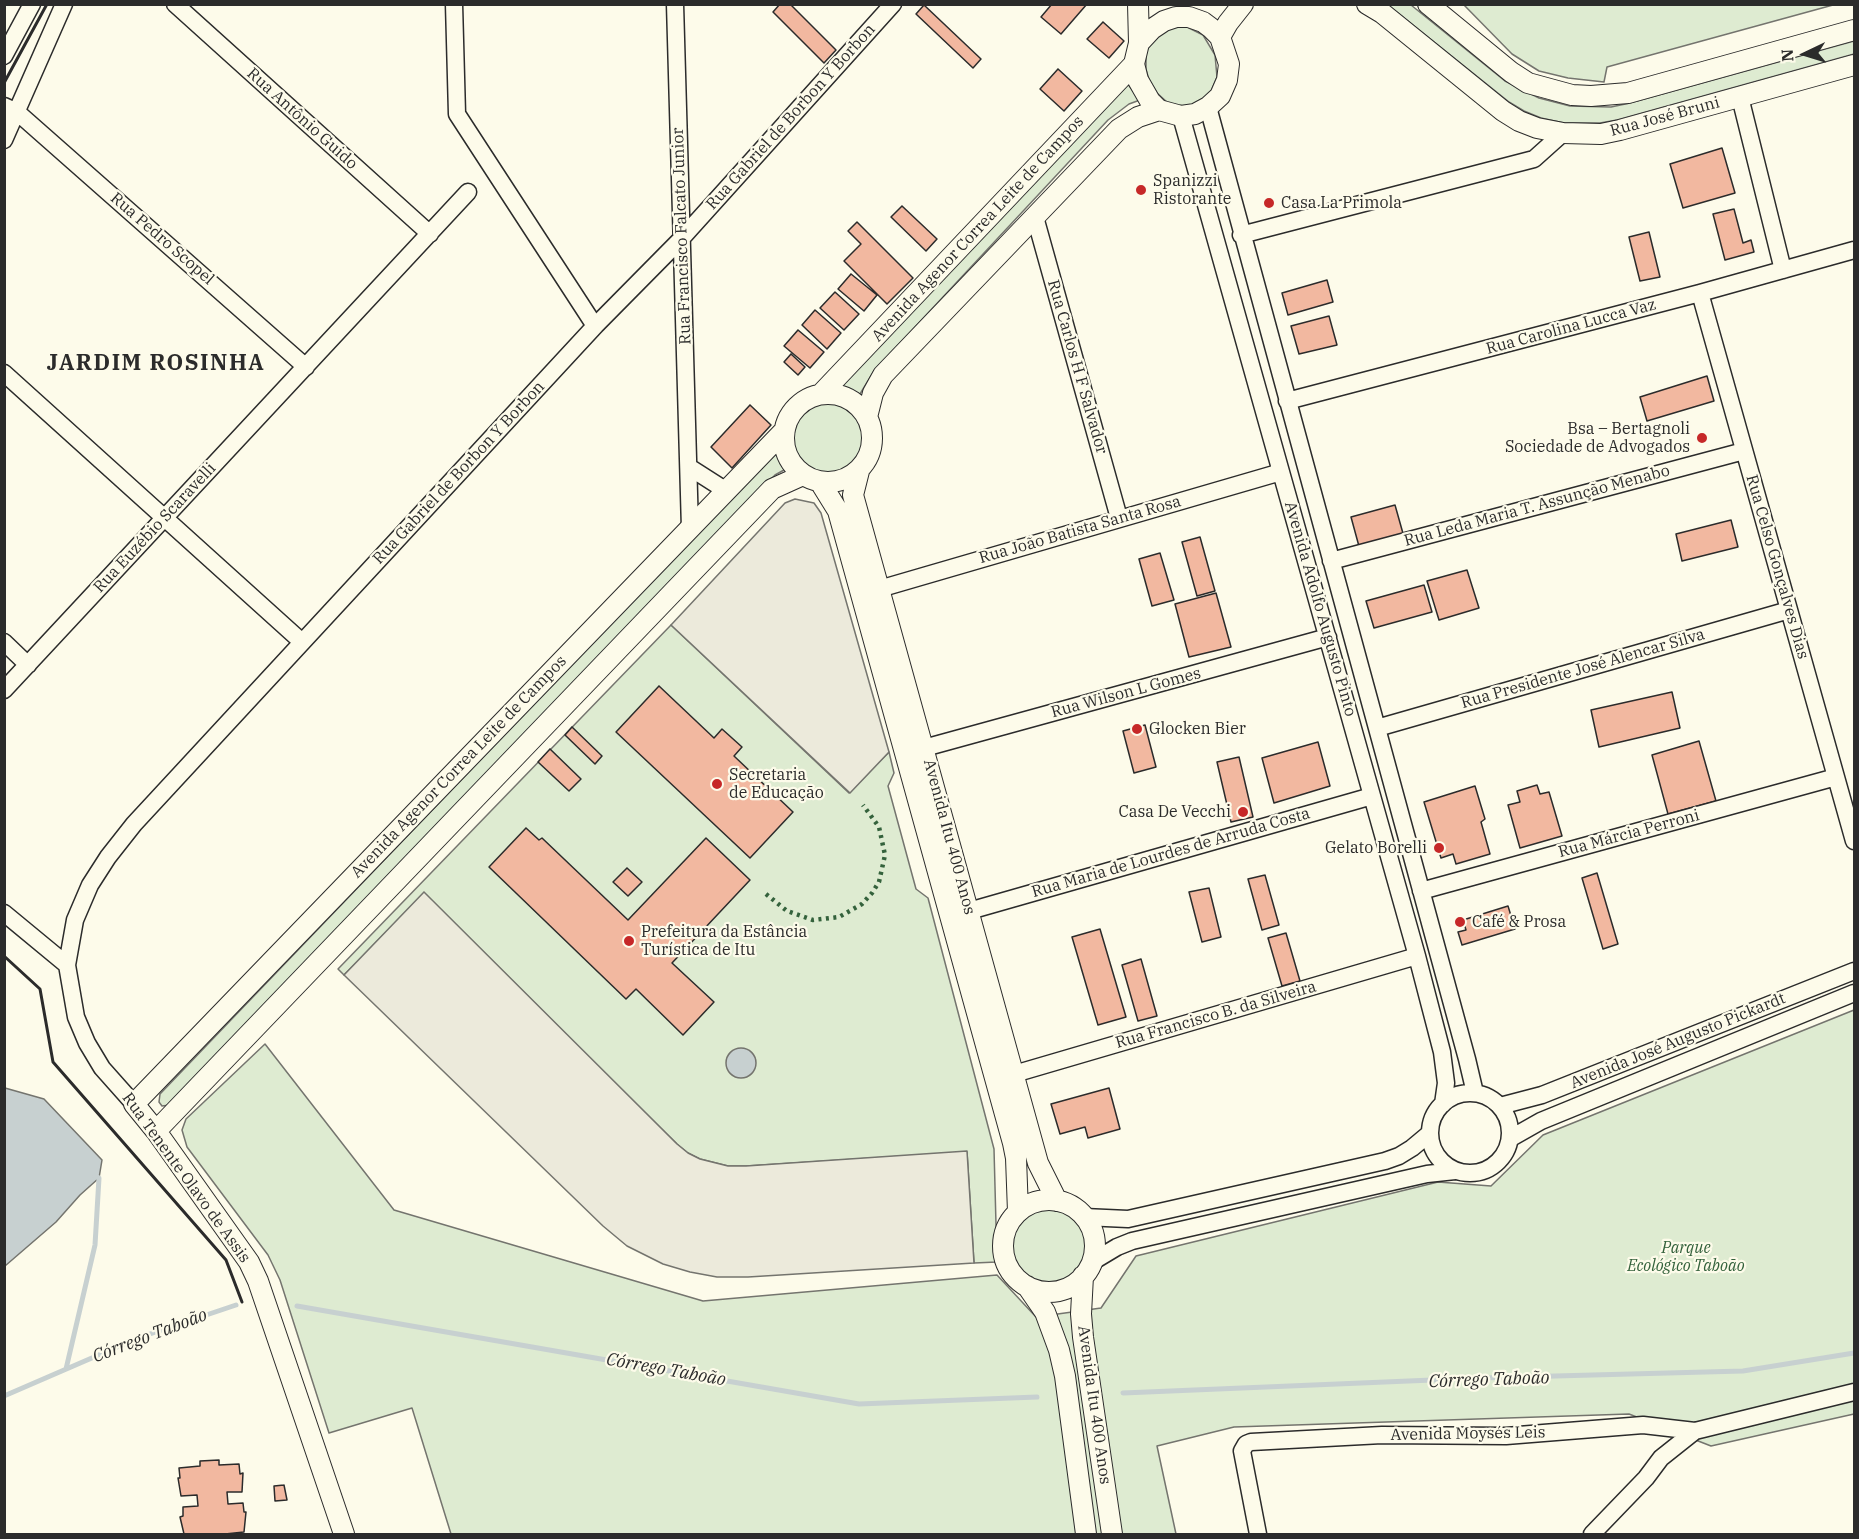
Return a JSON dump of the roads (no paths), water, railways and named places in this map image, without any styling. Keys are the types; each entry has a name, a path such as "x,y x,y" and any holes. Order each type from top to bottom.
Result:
{"street":[{"path":"4,56 32,4"},
{"path":"4,140 11,109 64,4"},
{"name":"Rua Antônio Guido","path":"175,4 429,234"},
{"path":"454,4 457,114 595,326"},
{"name":"Rua Francisco Falcato Junior","path":"675,4 690,529"},
{"path":"1138,4 1139,43 1134,64 1142,89 1159,110 1181,116 1195,114 1208,107 1220,96 1227,80 1229,64 1225,47 1220,37 1203,22 1189,17 1184,8 1152,29 1139,43"},
{"path":"1220,37 1232,16 1243,4"},
{"name":"Rua José Bruni","path":"1367,4 1382,13 1503,111 1538,128 1563,133 1580,135 1610,132 1854,65"},
{"name":"Rua José Bruni","path":"1428,4 1511,72 1528,83 1572,95 1628,93 1854,30"},
{"name":"Rua Gabriel de Borbon Y Borbon","path":"67,965 75,920 90,885 134,824 595,326 682,238 892,5"},
{"name":"Avenida Agenor Correa Leite de Campos","path":"821,394 1134,64"},
{"path":"1740,97 1784,270"},
{"name":"Avenida Adolfo Augusto Pinto","path":"1208,107 1475,1093"},
{"name":"Rua Pedro Scopel","path":"11,109 306,367"},
{"name":"Avenida Agenor Correa Leite de Campos","path":"867,417 873,393 883,375 1119,129 1138,117 1159,110"},
{"name":"Avenida Adolfo Augusto Pinto","path":"1181,116 1417,956 1442,1052 1446,1083 1443,1104"},
{"path":"1241,235 1534,159 1563,133"},
{"name":"Rua Euzébio Scaravelli","path":"4,690 468,192"},
{"name":"Rua Carlos H F Salvador","path":"1035,217 1119,518"},
{"name":"Rua Carolina Lucca Vaz","path":"1287,401 1700,294 1854,250"},
{"name":"Rua Celso Gonçalves Dias","path":"1700,294 1854,841"},
{"path":"4,373 302,642"},
{"path":"821,394 836,394 848,399 859,406 867,417 873,439 871,451 859,471 841,481 812,479 795,468 785,450 784,430 787,421 798,405 821,394"},
{"name":"Avenida Agenor Correa Leite de Campos","path":"134,1104 784,430"},
{"name":"Rua Leda Maria T. Assunção Menabo","path":"1331,561 1744,451"},
{"path":"689,467 725,490"},
{"name":"Avenida Itu 400 Anos","path":"859,471 853,495 1038,1163 1057,1201"},
{"name":"Rua João Batista Santa Rosa","path":"879,589 1281,472"},
{"name":"Avenida Agenor Correa Leite de Campos","path":"156,1131 772,489 812,479"},
{"name":"Avenida Itu 400 Anos","path":"812,479 838,511 1013,1143 1016,1158 1018,1212"},
{"name":"Rua Presidente José Alencar Silva","path":"1377,728 1789,610"},
{"name":"Rua Wilson L Gomes","path":"924,748 1328,637"},
{"path":"4,642 28,665"},
{"name":"Rua Márcia Perroni","path":"1421,891 1836,777"},
{"name":"Rua Maria de Lourdes de Arruda Costa","path":"969,911 1372,796"},
{"path":"4,913 67,965"},
{"name":"Rua Francisco B. da Silveira","path":"1014,1074 1417,956"},
{"name":"Rua Tenente Olavo de Assis","path":"67,965 76,1017 87,1043 102,1068 156,1131 238,1245 258,1281 344,1534"},
{"name":"Avenida José Augusto Pickardt","path":"1500,1106 1542,1095 1854,971"},
{"name":"Avenida José Augusto Pickardt","path":"1511,1137 1541,1121 1854,993"},
{"path":"1088,1269 1094,1239 1092,1231 1084,1217 1072,1206 1057,1201 1040,1201 1032,1203 1012,1218 1004,1236 1004,1256 1012,1274 1037,1290 1057,1291 1067,1288 1117,1247 1132,1241 1427,1174 1455,1171 1467,1174 1479,1173 1491,1168 1508,1150 1511,1137 1510,1126 1500,1106 1484,1095 1475,1093 1458,1095 1443,1104 1434,1117 1430,1133 1434,1152 1439,1160 1455,1171"},
{"path":"1084,1217 1128,1219 1384,1161 1399,1156 1430,1133"},
{"name":"Avenida Itu 400 Anos","path":"1088,1269 1081,1314 1083,1337 1112,1534"},
{"name":"Avenida Itu 400 Anos","path":"1028,1286 1045,1312 1059,1350 1065,1376 1086,1534"},
{"path":"1592,1534 1662,1458 1695,1431 1854,1392"},
{"name":"Avenida Moysés Leis","path":"1258,1534 1242,1451 1251,1442 1382,1435 1506,1436 1642,1425 1695,1431"}],"waterway":[{"path":"66,1369 95,1245 99,1178 95,1176"},
{"name":"Córrego Taboão","path":"4,1396 138,1338 236,1305"},
{"name":"Córrego Taboão","path":"297,1306 859,1404 1037,1397"},
{"name":"Córrego Taboão","path":"1123,1393 1480,1378 1743,1371 1854,1353"}],"place":[{"name":"Spanizzi Ristorante","path":"1141,190"},
{"name":"Casa La Primola","path":"1269,203"},
{"name":"Bsa – Bertagnoli Sociedade de Advogados","path":"1702,438"},
{"name":"Glocken Bier","path":"1137,729"},
{"name":"Secretaria de Educação","path":"717,784"},
{"name":"Casa De Vecchi","path":"1243,812"},
{"name":"Gelato Borelli","path":"1439,848"},
{"name":"Café & Prosa","path":"1460,922"},
{"name":"Prefeitura da Estância Turística de Itu","path":"629,941"}],"district":[{"name":"JARDIM ROSINHA","path":"156,364"}],"park label":[{"name":"Parque Ecológico Taboão","path":"1686,1257"}]}
